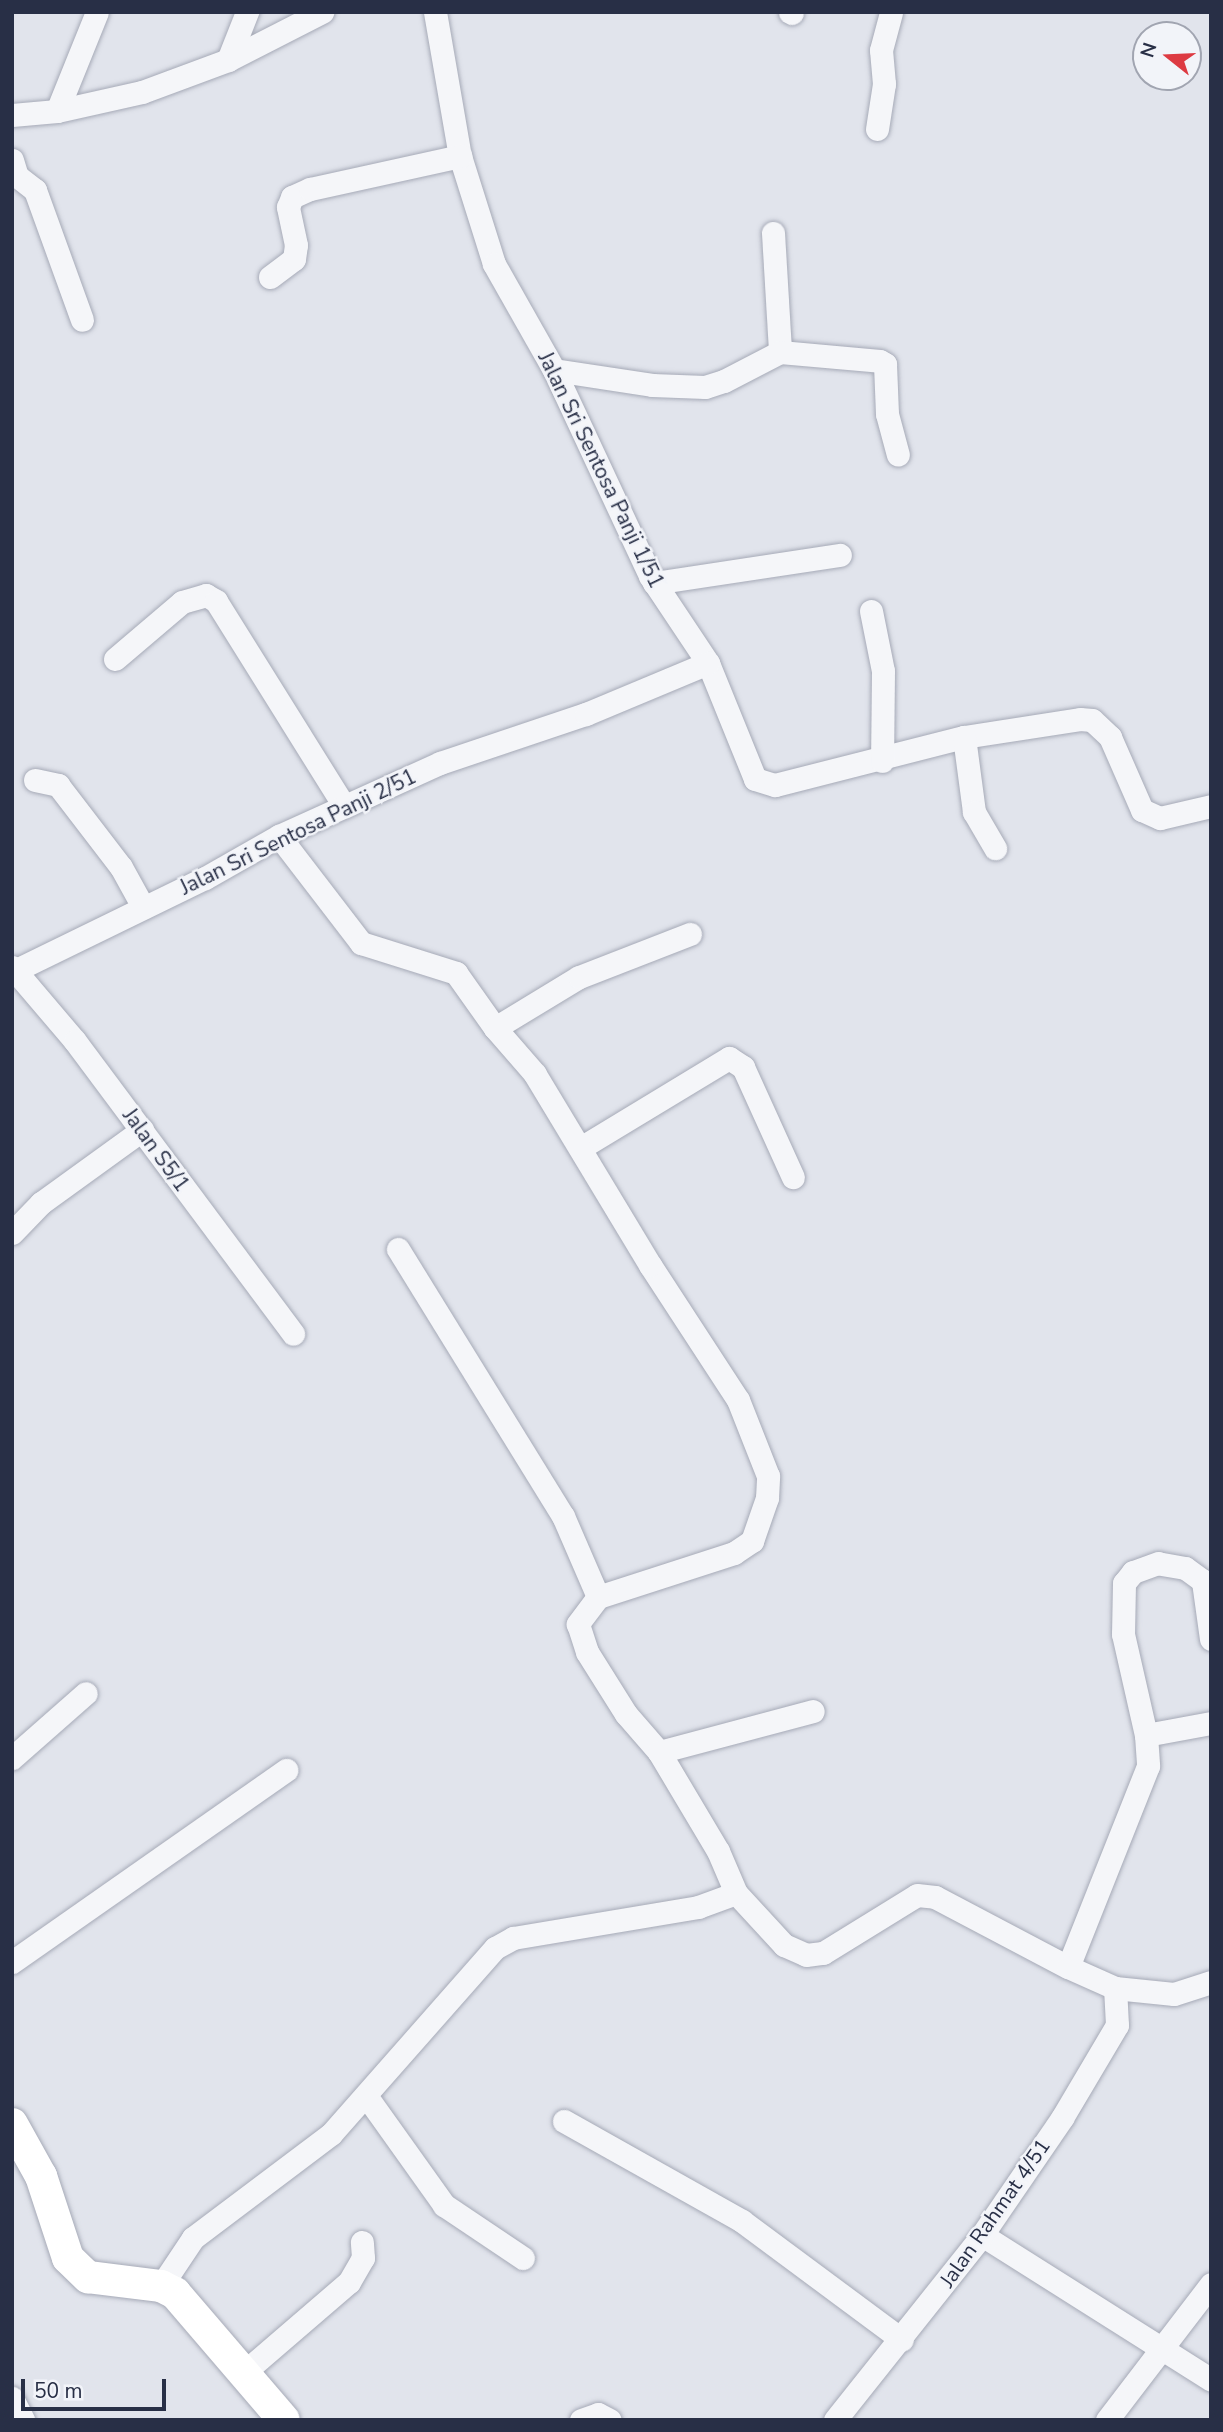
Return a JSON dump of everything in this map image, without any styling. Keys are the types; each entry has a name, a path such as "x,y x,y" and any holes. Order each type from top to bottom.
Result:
{"street":[{"path":"57,111 97,12"},
{"path":"228,60 247,12"},
{"path":"12,115 57,111 142,92 228,60 322,12"},
{"name":"Jalan Sri Sentosa Panji 1/51","path":"435,12 460,156 495,264 554,370 654,583 708,663 750,769 762,784 883,761 964,737 1092,720 1110,737 1142,810 1160,818 1211,806"},
{"path":"877,128 884,85 881,50 891,12"},
{"path":"270,277 294,259 296,245 288,207 292,197 310,189 460,156"},
{"path":"12,160 17,176 35,190 82,320"},
{"path":"773,233 780,352"},
{"path":"554,370 652,385 705,387 780,352 885,364 887,414 898,455"},
{"path":"654,583 840,555"},
{"path":"115,659 182,602 194,596 216,601 344,806"},
{"path":"871,611 883,671 883,761"},
{"name":"Jalan Sri Sentosa Panji 2/51","path":"13,970 143,907 279,836 440,763 586,714 708,663"},
{"path":"964,737 974,812 995,848"},
{"path":"35,780 58,785 121,867 143,907"},
{"path":"279,836 361,943 456,973 495,1028 535,1074 582,1147 650,1265 738,1400 768,1476 759,1525 746,1547 598,1597 582,1614 580,1637 604,1684 659,1752 718,1851 736,1893 785,1945 806,1955 823,1953 916,1895 935,1897 1068,1967 1115,1988 1174,1994 1211,1982"},
{"path":"495,1028 579,977 690,934"},
{"name":"Jalan S5/1","path":"13,970 142,1130 293,1334"},
{"path":"582,1147 729,1058 743,1067 793,1177"},
{"path":"12,1233 41,1203 142,1130"},
{"path":"398,1249 563,1516 598,1597"},
{"path":"1068,1967 1146,1780 1146,1735 1123,1634 1124,1583 1133,1572 1158,1563 1185,1568 1203,1580 1211,1639"},
{"path":"12,1758 86,1693"},
{"path":"659,1752 813,1711"},
{"path":"1146,1735 1211,1723"},
{"path":"12,1962 286,1770"},
{"path":"161,2286 193,2238 331,2133 367,2096 495,1948 513,1938 698,1907 736,1893"},
{"name":"Jalan Rahmat 4/51","path":"835,2420 902,2340 982,2235 1062,2118 1118,2025 1115,1988"},
{"path":"367,2096 444,2205 523,2258"},
{"path":"564,2121 742,2221 902,2340"},
{"path":"12,2124 41,2176 68,2258 88,2277 161,2286 175,2293 242,2374 285,2420"},
{"path":"982,2235 1211,2380"},
{"path":"242,2374 349,2282 363,2258 362,2242"},
{"path":"1107,2420 1211,2284"},
{"path":"12,2398 23,2420"},
{"path":"581,2420 598,2414 610,2420"}]}
